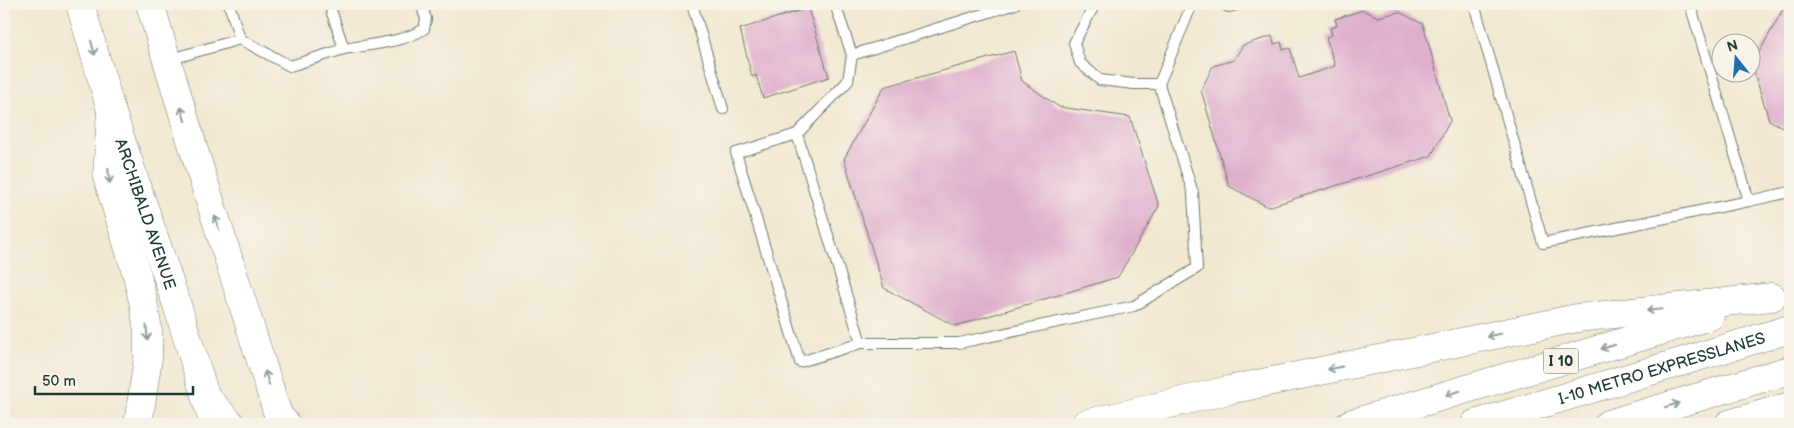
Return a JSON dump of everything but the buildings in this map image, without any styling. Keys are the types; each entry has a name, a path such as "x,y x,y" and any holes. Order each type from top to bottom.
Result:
{"main road":[{"name":"ARCHIBALD AVENUE","path":"80,4 111,110 178,308 214,424"},
{"path":"150,4 197,160 282,421"},
{"path":"111,110 107,177 136,275 148,331 148,358 138,424"},
{"path":"1085,424 1229,390 1577,318 1781,295"},
{"name":"I 10","path":"1350,424 1781,295"},
{"name":"I-10 METRO EXPRESSLANES","path":"1475,424 1790,329"},
{"path":"1608,424 1790,370"},
{"path":"205,396 231,424"},
{"path":"1729,424 1790,406"}],"lane":[{"path":"229,4 240,39 290,66 344,49 392,40 419,32 424,29 426,19 422,4"},
{"path":"329,4 344,49"},
{"path":"692,4 724,109"},
{"path":"835,4 852,55 848,81 797,134 736,153 800,362 861,343 960,343 1134,306 1197,268 1193,193 1159,84 1192,4"},
{"path":"852,55 1016,4"},
{"path":"1095,4 1074,43 1080,63 1100,80 1134,84 1159,84"},
{"path":"1222,4 1229,7 1240,4"},
{"path":"1474,4 1543,243 1790,192"},
{"path":"1690,4 1749,201"},
{"path":"167,61 240,39"},
{"path":"797,134 861,343"}]}
